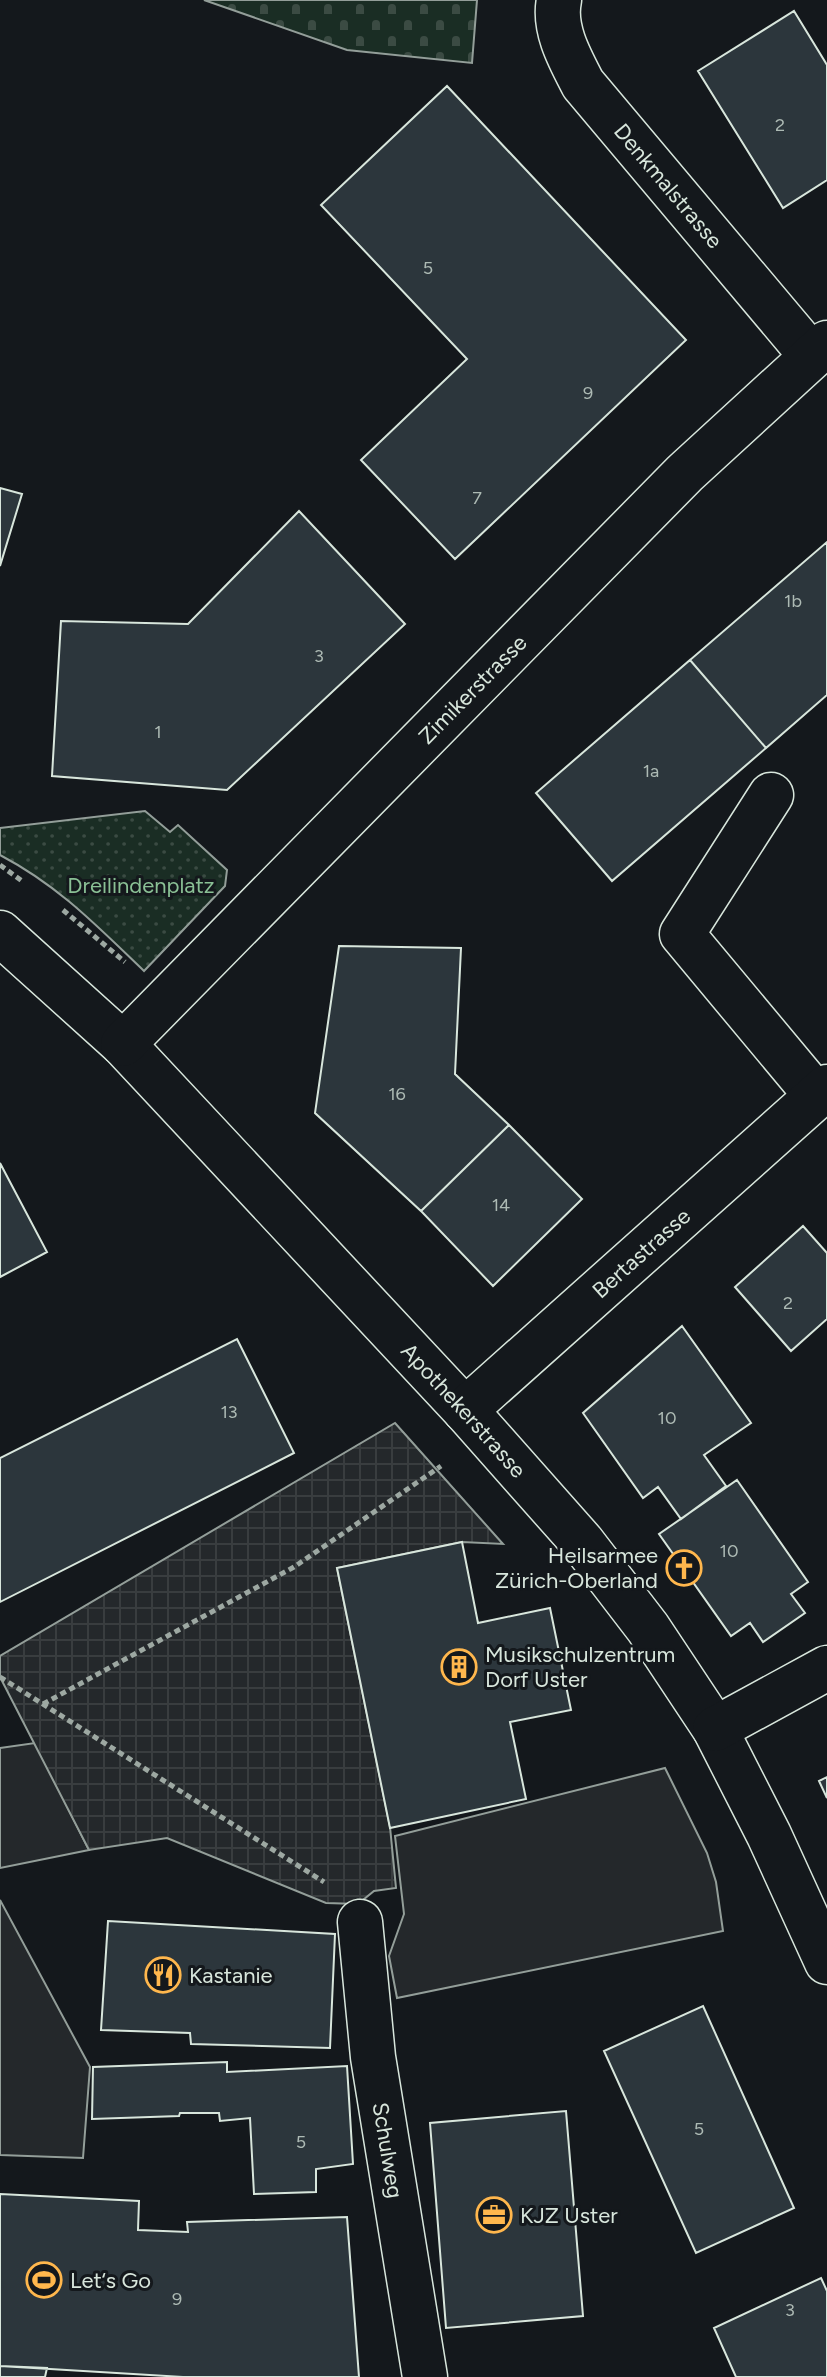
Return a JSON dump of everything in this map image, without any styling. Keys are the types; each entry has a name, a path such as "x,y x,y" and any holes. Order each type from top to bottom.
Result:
{"street":[{"name":"Denkmalstrasse","path":"559,0 557,8 564,48 583,84 819,349"},
{"name":"Zimikerstrasse","path":"123,1044 685,473 819,349"},
{"name":"Bertastrasse","path":"465,1410 822,1092 682,934 771,795"},
{"name":"Apothekerstrasse","path":"0,933 123,1044 465,1410 582,1542 648,1628 715,1729 769,1835 827,1962"},
{"path":"715,1729 827,1668"},
{"name":"Schulweg","path":"360,1922 373,2057 425,2377"}],"path":[{"path":"43,1704 294,1567 445,1463"},
{"path":"0,1677 358,1904 360,1922"}],"green space":[{"path":"204,0 477,0 472,63 347,50"},
{"name":"Dreilindenplatz","path":"145,811 170,832 178,825 227,870 225,886 144,971 59,893 0,855 0,828"}],"shaded area":[{"path":"395,1423 503,1544 462,1542 337,1568 390,1827 396,1888 374,1891 358,1904 326,1903 167,1838 89,1850 0,1677 0,1656"},
{"path":"35,1743 89,1850 0,1868 0,1748"},
{"path":"665,1768 707,1853 716,1882 723,1931 397,1998 389,1956 404,1914 395,1836"},
{"path":"0,1900 90,2067 83,2158 0,2155"}],"building":[{"path":"794,11 827,65 827,180 783,208 698,71"},
{"path":"447,86 686,340 455,559 361,460 467,359 321,205"},
{"path":"0,488 22,494 0,566"},
{"path":"299,511 405,624 227,790 52,776 61,621 188,624"},
{"path":"827,542 827,695 766,748 690,660"},
{"path":"690,660 766,748 612,881 536,793"},
{"path":"339,946 461,948 455,1074 509,1125 421,1211 315,1113"},
{"path":"509,1125 582,1199 493,1286 421,1211"},
{"path":"0,1163 47,1252 0,1277"},
{"path":"803,1226 827,1253 827,1319 791,1351 735,1287"},
{"path":"682,1326 751,1423 704,1455 726,1486 681,1519 658,1487 643,1498 583,1413"},
{"path":"237,1339 294,1453 0,1602 0,1458"},
{"path":"737,1480 808,1582 791,1594 805,1613 763,1642 750,1623 731,1636 659,1534"},
{"name":"Musikschulzentrum Dorf Uster","path":"462,1542 478,1623 550,1608 571,1710 510,1722 526,1799 390,1828 337,1568"},
{"path":"827,1777 827,1798 819,1781"},
{"path":"108,1921 335,1934 330,2048 191,2044 190,2033 101,2030"},
{"path":"703,2006 794,2208 696,2253 604,2051"},
{"path":"227,2062 227,2072 347,2066 353,2164 316,2169 316,2192 254,2194 250,2118 220,2121 219,2113 180,2113 179,2116 92,2119 93,2067"},
{"path":"566,2111 583,2316 446,2328 430,2123"},
{"path":"0,2194 139,2201 138,2230 188,2232 187,2222 347,2217 359,2377 183,2377 0,2366"},
{"path":"821,2278 827,2291 827,2377 736,2377 714,2328"},
{"path":"0,2366 47,2368 45,2377 0,2377"}],"place":[{"name":"Heilsarmee Zürich-Oberland","path":"684,1568"},
{"name":"Musikschulzentrum Dorf Uster","path":"459,1667"},
{"name":"Kastanie","path":"163,1975"},
{"name":"KJZ Uster","path":"494,2215"},
{"name":"Let‘s Go","path":"44,2280"}]}
